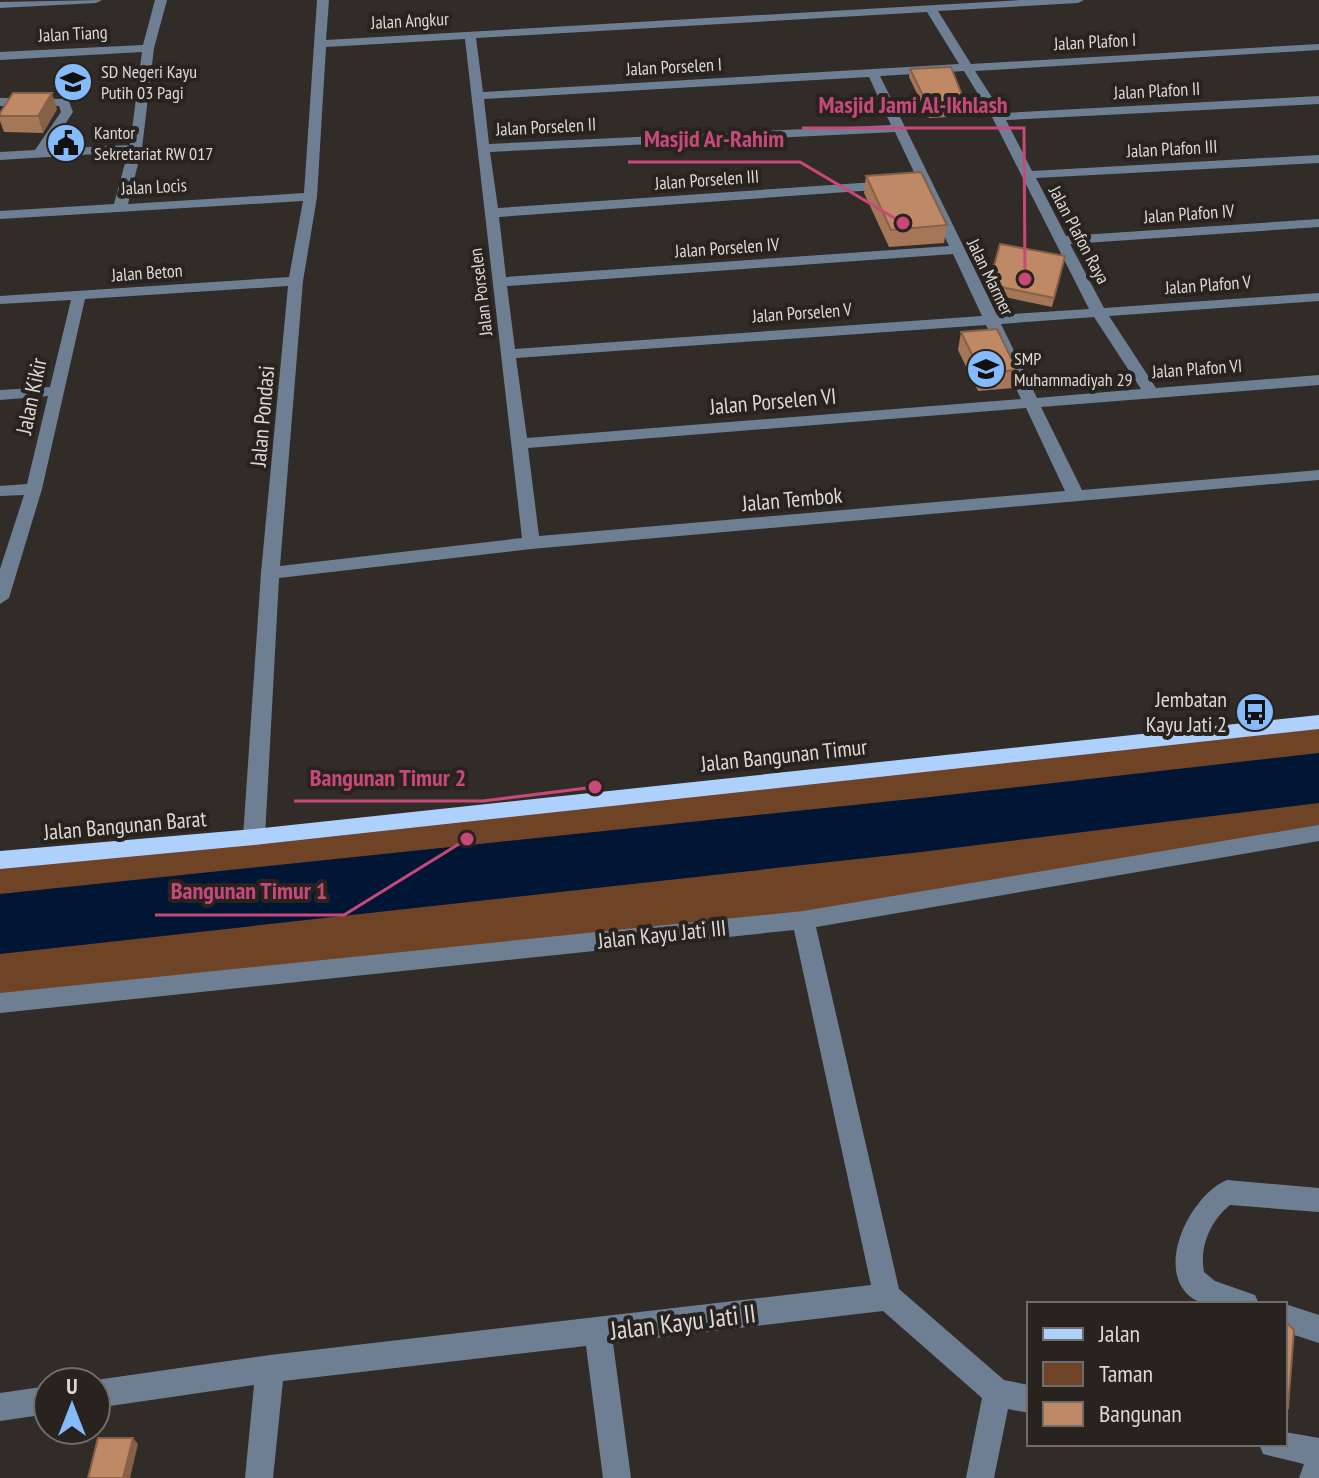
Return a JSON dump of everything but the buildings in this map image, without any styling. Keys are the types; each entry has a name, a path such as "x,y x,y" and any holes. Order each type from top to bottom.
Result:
{"main road":[{"name":"Jalan Bangunan Timur","path":"254,837 1319,722"},
{"name":"Jalan Bangunan Barat","path":"0,860 254,837"}],"street":[{"path":"0,5 94,0"},
{"path":"120,207 136,148 148,48 161,0"},
{"name":"Jalan Pondasi","path":"254,837 270,573 296,281 310,197 323,0"},
{"name":"Jalan Angkur","path":"318,44 1078,0"},
{"name":"Jalan Plafon Raya","path":"931,9 998,117 1099,313 1151,392"},
{"name":"Jalan Porselen","path":"470,35 531,543"},
{"name":"Jalan Plafon I","path":"873,73 1319,47"},
{"name":"Jalan Tiang","path":"0,56 148,48"},
{"name":"Jalan Porselen I","path":"477,96 873,73"},
{"name":"Jalan Marmer","path":"873,73 1076,496"},
{"name":"Jalan Plafon II","path":"998,117 1319,100"},
{"path":"0,102 64,102 67,112 39,154"},
{"name":"Jalan Porselen II","path":"484,148 899,128"},
{"path":"0,156 136,148"},
{"name":"Jalan Plafon III","path":"1027,175 1319,159"},
{"name":"Jalan Porselen III","path":"491,213 925,182"},
{"name":"Jalan Locis","path":"0,215 310,197"},
{"name":"Jalan Plafon IV","path":"1062,240 1319,223"},
{"name":"Jalan Porselen IV","path":"500,282 957,250"},
{"name":"Jalan Beton","path":"0,300 296,281"},
{"name":"Jalan Kikir","path":"0,598 34,489 79,295"},
{"name":"Jalan Plafon V","path":"1099,313 1319,297"},
{"name":"Jalan Porselen V","path":"508,354 1099,313"},
{"name":"Jalan Plafon VI","path":"1031,403 1319,380"},
{"path":"0,395 55,391"},
{"name":"Jalan Porselen VI","path":"519,444 1031,403"},
{"name":"Jalan Tembok","path":"270,573 531,543 1319,475"},
{"path":"0,491 34,489"},
{"name":"Jalan Kayu Jati III","path":"0,1003 803,920 1319,833"},
{"path":"803,920 887,1297 997,1393 1027,1399"},
{"path":"1240,1302 1200,1288 1190,1274 1186,1261 1208,1207 1227,1192 1319,1200"},
{"name":"Jalan Kayu Jati II","path":"112,1392 270,1369 887,1297"},
{"path":"1287,1319 1319,1329"},
{"path":"598,1332 617,1478"},
{"path":"259,1478 270,1369"},
{"path":"980,1478 997,1393"},
{"path":"0,1407 32,1402"},
{"path":"1284,1446 1319,1452"},
{"path":"1313,1478 1319,1463"}],"green space":[{"path":"1319,722 1319,778 1093,804 1319,780 1319,833 802,920 0,1003 0,858"}],"waterway":[{"path":"0,924 921,825 1319,778"}],"place":[{"name":"SD Negeri Kayu Putih 03 Pagi","path":"73,82"},
{"name":"Kantor Sekretariat RW 017","path":"66,143"},
{"name":"Masjid Ar-Rahim","path":"903,223"},
{"name":"Masjid Jami Al-Ikhlash","path":"1025,279"},
{"name":"SMP Muhammadiyah 29","path":"986,369"},
{"name":"Jembatan Kayu Jati 2","path":"1255,712"},
{"name":"Bangunan Timur 2","path":"595,787"},
{"name":"Bangunan Timur 1","path":"467,839"}]}
